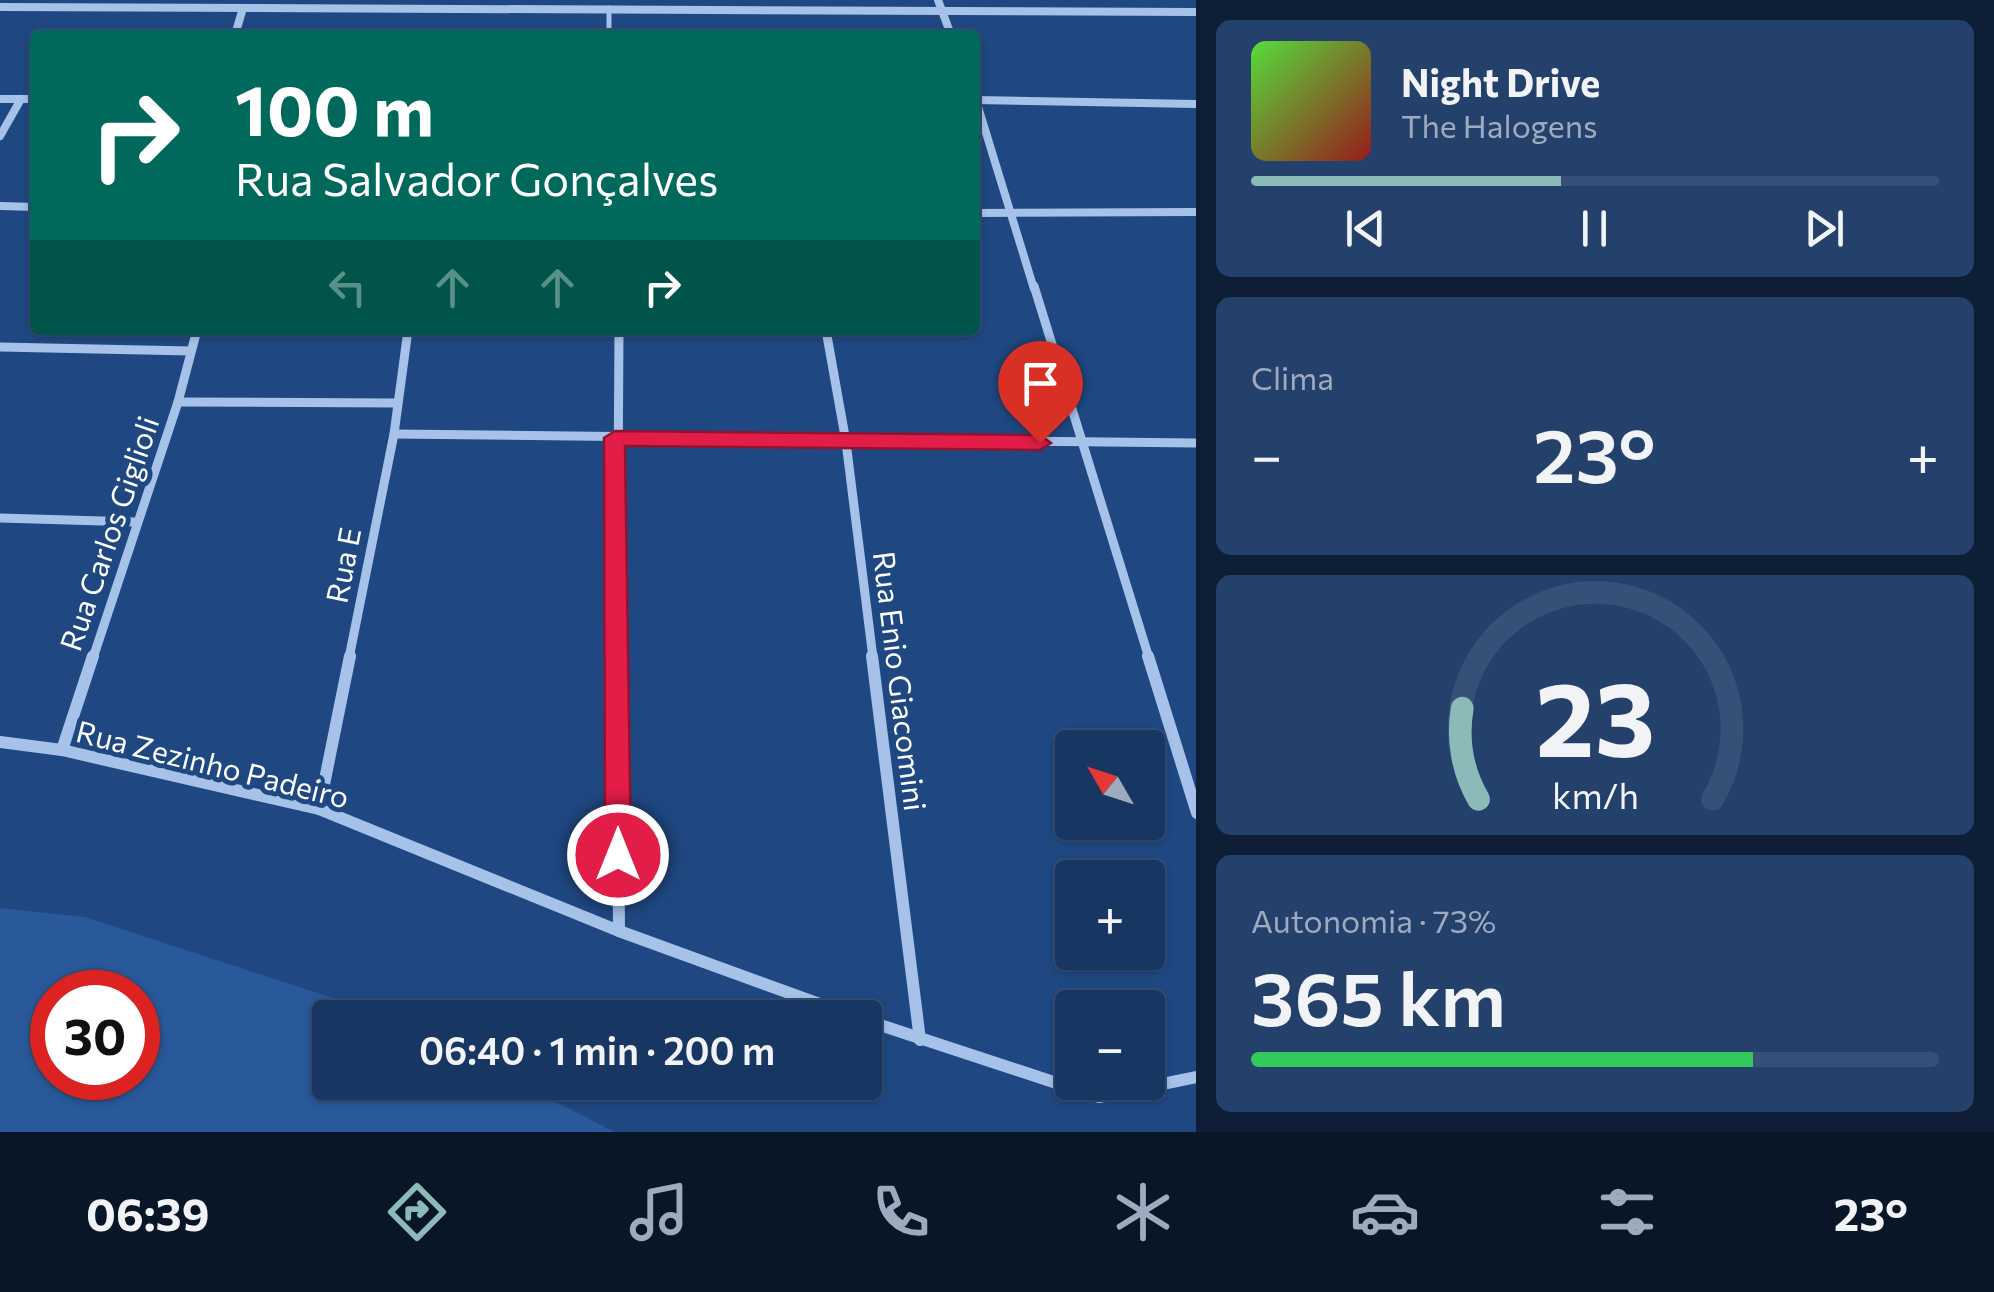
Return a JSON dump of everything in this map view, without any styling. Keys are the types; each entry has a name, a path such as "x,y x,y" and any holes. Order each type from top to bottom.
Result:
{"street":[{"path":"1100,0 1106,12"},
{"path":"0,8 457,3 939,4 1196,12"},
{"path":"939,4 949,30"},
{"path":"236,30 243,8"},
{"path":"0,99 30,99"},
{"path":"0,136 21,99"},
{"path":"980,99 1196,104"},
{"path":"980,116 1196,813"},
{"path":"0,206 30,206"},
{"path":"980,213 1196,212"},
{"name":"Rua Carlos Giglioli","path":"62,750 178,402 196,335"},
{"name":"Rua E","path":"318,808 394,434 407,335"},
{"path":"619,335 615,438 619,931"},
{"name":"Rua Enio Giacomini","path":"827,335 846,442 920,1040"},
{"path":"0,347 191,351"},
{"path":"178,402 398,403"},
{"path":"394,434 846,442 1196,442"},
{"path":"0,518 136,522"},
{"name":"Rua Zezinho Padeiro","path":"0,742 62,750 318,808 619,931 810,1000"},
{"name":"Rua Zezinho Padeiro","path":"882,1026 1099,1097 1196,1077"}],"lane":[{"path":"609,4 609,30"}],"shaded area":[{"path":"0,908 85,917 339,1000 312,1000 312,1100 552,1100 615,1132 0,1132"}],"route":[{"path":"618,855 615,438 1040,443"}]}
